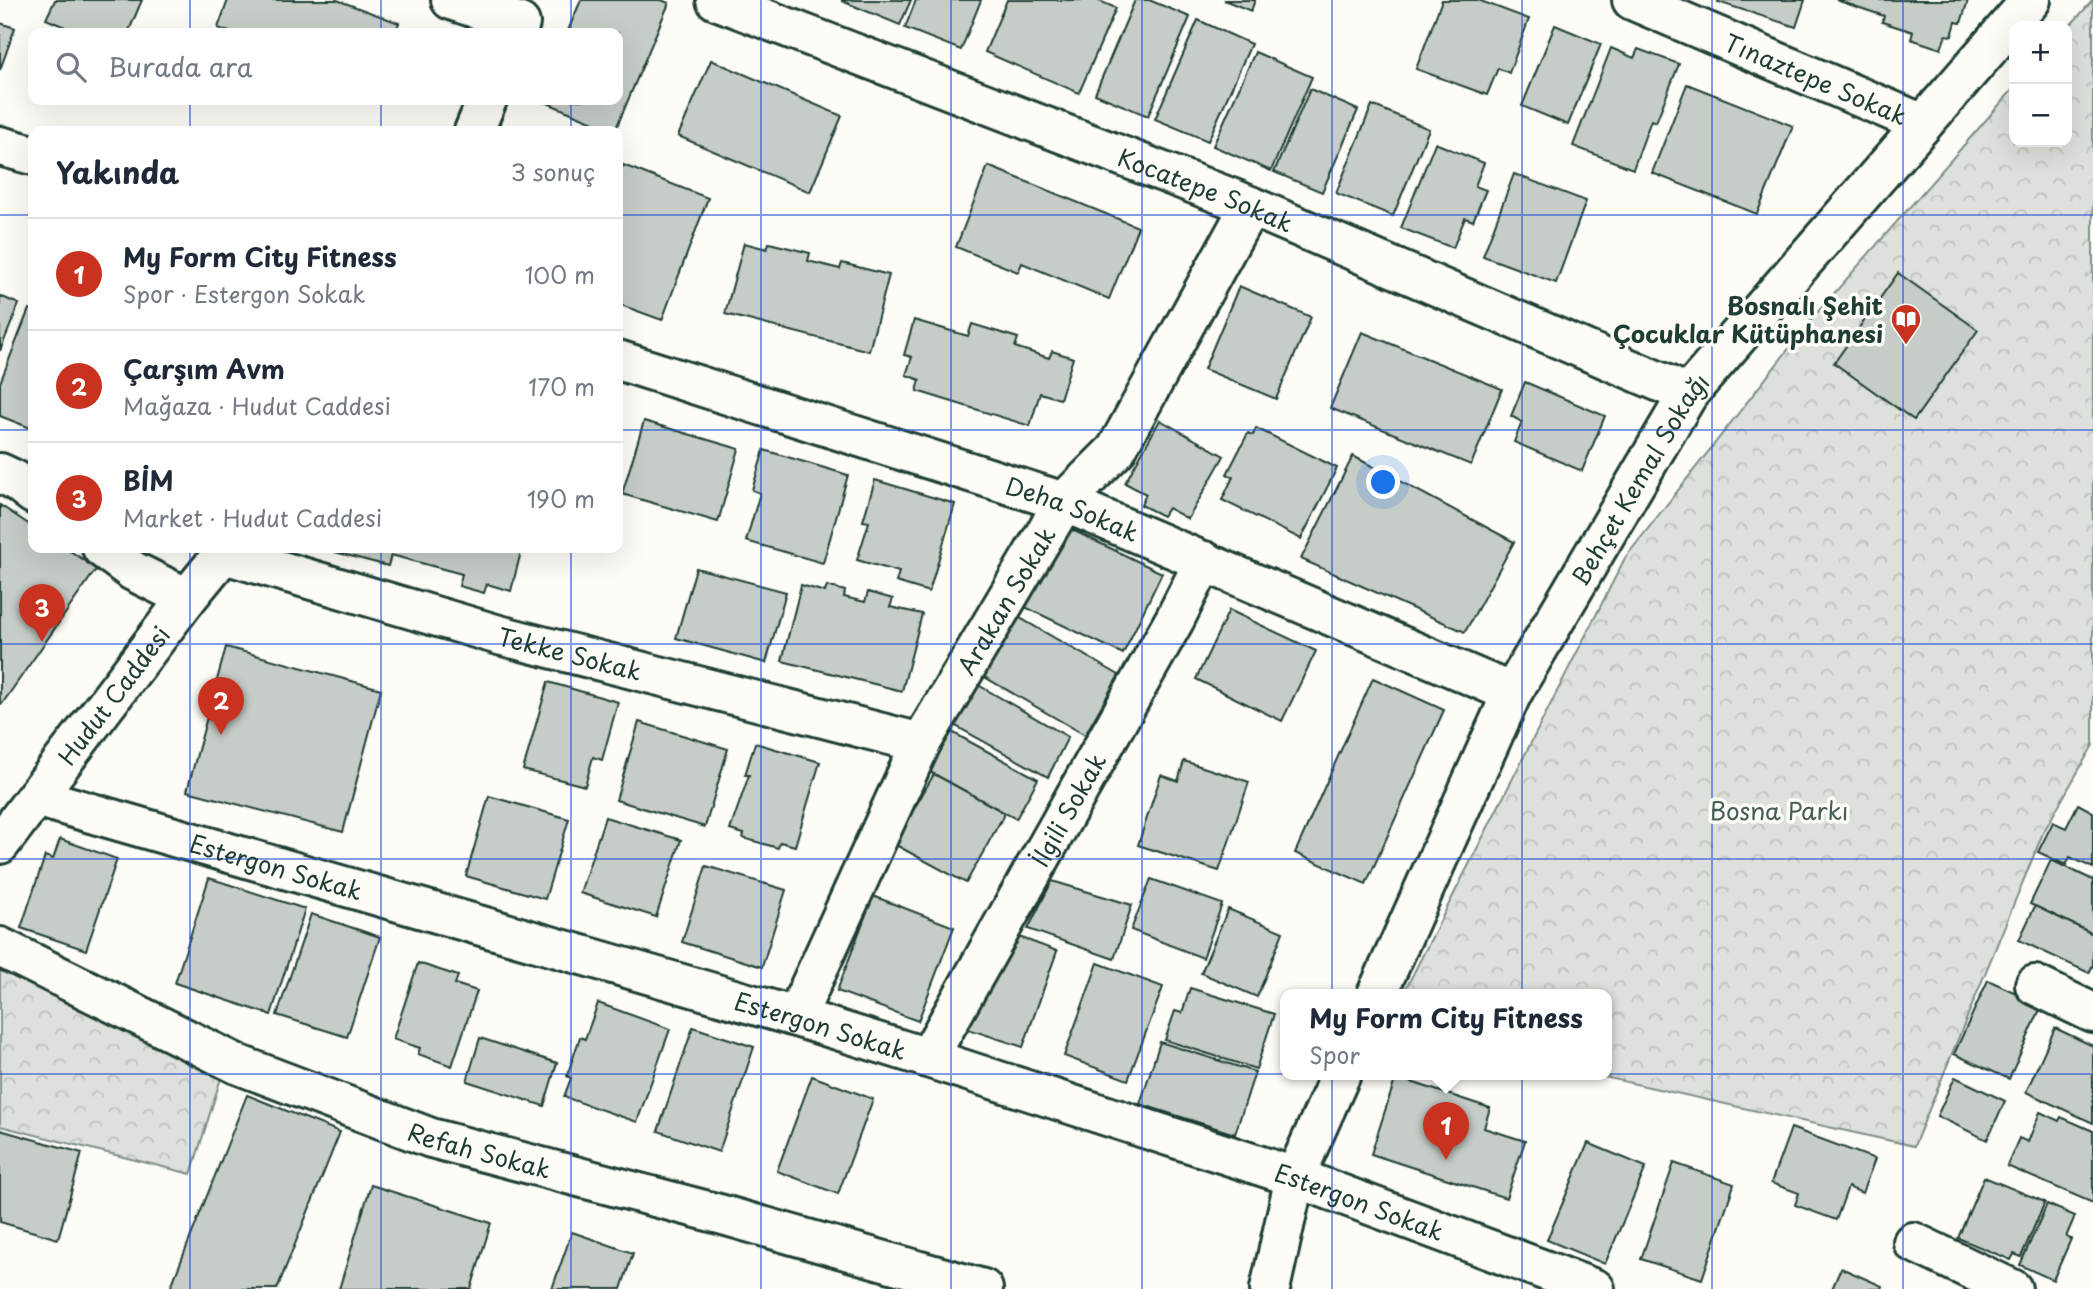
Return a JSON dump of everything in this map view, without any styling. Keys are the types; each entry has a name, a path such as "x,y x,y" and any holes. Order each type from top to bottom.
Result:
{"street":[{"path":"452,0 522,19"},
{"name":"Kocatepe Sokak","path":"716,0 1250,206 1688,394"},
{"name":"Tınaztepe Sokak","path":"1632,0 1923,124"},
{"name":"Behçet Kemal Sokağı","path":"1379,989 1513,693 1688,394 2031,0"},
{"path":"476,126 485,105"},
{"path":"0,146 28,154"},
{"name":"Arakan Sokak","path":"796,1017 921,743 1064,502 1116,450 1250,206"},
{"name":"Deha Sokak","path":"623,362 1064,502 1513,693"},
{"path":"0,473 28,490"},
{"path":"109,553 133,571 187,598"},
{"name":"Hudut Caddesi","path":"0,844 224,553"},
{"name":"Tekke Sokak","path":"232,553 499,635 921,743"},
{"name":"İlgili Sokak","path":"928,1058 1175,619 1204,561"},
{"name":"Estergon Sokak","path":"36,797 796,1017 928,1058 1295,1177 1595,1289"},
{"name":"Refah Sokak","path":"0,947 237,1064 431,1138 723,1215 983,1289"},
{"path":"2035,985 2093,1013"},
{"path":"1270,1289 1295,1177 1338,1080"},
{"path":"1913,1242 2012,1289"}],"green space":[{"name":"Bosna Parkı","path":"2093,0 2093,745 2043,833 1914,1146 1612,1079 1612,989 1406,989 1625,558 1816,314 2009,94 2009,147 2072,147 2072,23"},
{"path":"0,970 221,1078 191,1174 0,1126"}],"building":[{"path":"55,0 142,0 130,28 67,28 46,19"},
{"path":"228,0 337,0 399,23 397,28 218,28"},
{"path":"581,0 661,0 669,3 617,126 603,126 552,105 623,105 623,28 569,28"},
{"path":"842,0 911,0 900,25"},
{"path":"916,0 981,0 961,50 905,28"},
{"path":"1007,0 1097,0 1116,8 1079,93 985,52"},
{"path":"1135,0 1149,0 1190,17 1148,116 1095,94"},
{"path":"1224,0 1255,0 1251,11"},
{"path":"1442,0 1478,0 1529,19 1509,73 1498,68 1487,95 1416,69"},
{"path":"1805,0 1796,27 1718,2"},
{"path":"1836,0 1968,0 1961,23 1956,22 1952,36 1946,35 1941,49 1911,39 1913,32 1882,22 1884,16"},
{"path":"1198,20 1251,44 1208,141 1155,119"},
{"path":"0,23 15,28 0,70"},
{"path":"1555,25 1601,44 1568,125 1522,106"},
{"path":"1611,48 1634,58 1638,49 1679,64 1656,122 1651,120 1633,169 1573,146"},
{"path":"1255,52 1312,77 1271,171 1213,146"},
{"path":"711,60 842,116 810,192 678,136"},
{"path":"1687,84 1793,126 1757,214 1652,173"},
{"path":"1310,89 1358,110 1322,192 1274,172"},
{"path":"1372,105 1429,129 1393,216 1336,193"},
{"path":"1435,143 1484,163 1475,186 1486,190 1473,221 1465,218 1453,248 1401,228"},
{"path":"623,165 708,198 662,320 623,306"},
{"path":"988,166 1138,227 1109,299 1022,263 1018,272 956,247"},
{"path":"1514,174 1586,201 1556,283 1483,256"},
{"path":"744,243 767,249 769,243 810,253 808,261 840,269 842,263 889,275 869,351 725,314"},
{"name":"Bosnalı Şehit Çocuklar Kütüphanesi","path":"1898,273 1978,330 1914,420 1834,363"},
{"path":"1239,286 1311,317 1276,399 1204,369"},
{"path":"0,296 19,304 0,351"},
{"path":"28,312 28,427 0,416 0,383"},
{"path":"914,320 968,336 972,324 1018,338 1015,347 1049,358 1052,351 1073,358 1060,399 1040,393 1030,426 917,391 920,380 906,375 912,357 904,355"},
{"path":"1362,332 1502,389 1471,465 1330,408"},
{"path":"1525,382 1605,416 1582,471 1514,442 1522,422 1511,416"},
{"path":"1160,420 1224,456 1188,519 1168,508 1163,516 1141,505 1146,494 1125,483"},
{"path":"644,421 739,449 718,522 623,494"},
{"path":"1256,428 1337,468 1301,539 1222,500 1233,477 1227,474 1248,433 1253,435"},
{"path":"764,450 848,475 823,563 746,541 760,493 752,490"},
{"path":"1353,456 1514,542 1465,632 1301,559"},
{"path":"875,480 955,504 929,592 896,582 899,572 857,560 869,522 863,521"},
{"path":"0,505 28,524 28,553 73,553 97,568 2,704"},
{"path":"1064,526 1162,573 1123,654 1025,607"},
{"path":"339,553 521,553 511,591 487,584 484,593 459,586 462,574 391,555 388,566"},
{"path":"696,568 786,592 766,663 676,638"},
{"path":"801,585 825,592 827,586 845,591 844,597 865,602 868,592 893,599 890,607 922,614 902,691 782,661"},
{"path":"1229,610 1316,651 1282,721 1196,679"},
{"path":"1008,611 1119,675 1085,735 974,671"},
{"path":"226,647 381,689 343,832 187,791"},
{"path":"1373,678 1444,710 1366,884 1295,853"},
{"path":"968,679 1068,737 1048,777 947,721"},
{"path":"548,682 618,702 602,760 593,757 585,786 523,770"},
{"path":"639,722 728,749 705,827 616,800"},
{"path":"950,731 1038,779 1016,819 928,771"},
{"path":"755,743 820,762 795,846 780,842 778,848 743,838 744,834 730,830 749,775 745,775"},
{"path":"1184,761 1249,782 1219,871 1138,845 1161,775 1178,781"},
{"path":"934,774 1005,813 966,883 894,844"},
{"path":"489,796 569,819 545,899 466,876"},
{"path":"2078,804 2093,812 2093,868 2070,857 2066,865 2038,852 2053,822 2066,828"},
{"path":"605,817 681,840 656,917 580,893"},
{"path":"60,839 117,859 86,950 21,928 45,856 53,859"},
{"path":"2051,860 2093,880 2093,934 2030,904"},
{"path":"706,866 786,890 762,967 682,942"},
{"path":"209,878 305,909 271,1015 175,983"},
{"path":"1151,879 1222,904 1203,958 1131,930"},
{"path":"1052,881 1132,905 1114,959 1028,929"},
{"path":"873,896 954,927 918,1021 837,991"},
{"path":"2035,906 2093,934 2093,965 2089,973 2019,940"},
{"path":"1228,909 1283,932 1257,997 1201,973"},
{"path":"311,914 380,937 347,1037 277,1015"},
{"path":"1011,934 1057,951 1023,1047 968,1029"},
{"path":"418,963 458,976 455,984 477,991 452,1066 418,1054 420,1048 393,1039"},
{"path":"1098,963 1163,987 1128,1080 1064,1056"},
{"path":"1988,980 2042,1005 2009,1079 1954,1054"},
{"path":"1190,988 1274,1014 1256,1069 1165,1040 1175,1011 1182,1013"},
{"path":"598,1003 670,1029 637,1122 564,1097 571,1078 567,1076 580,1037 585,1039"},
{"path":"693,1027 754,1047 719,1152 658,1131"},
{"path":"2055,1028 2093,1046 2093,1123 2026,1092"},
{"path":"480,1038 557,1063 544,1106 467,1081"},
{"path":"1160,1042 1255,1072 1235,1134 1140,1104"},
{"path":"812,1076 873,1099 838,1194 777,1171"},
{"path":"1955,1077 2005,1101 1987,1140 1937,1116"},
{"path":"1395,1080 1405,1080 1490,1108 1484,1128 1525,1141 1506,1198 1371,1154"},
{"path":"247,1095 340,1132 277,1289 170,1289"},
{"path":"2040,1112 2059,1121 2061,1117 2093,1131 2093,1203 2007,1166 2019,1138 2028,1142"},
{"path":"1791,1128 1875,1159 1862,1193 1848,1187 1836,1220 1795,1205 1799,1193 1771,1183"},
{"path":"0,1130 82,1153 58,1239 0,1222"},
{"path":"1588,1143 1646,1167 1605,1264 1547,1240"},
{"path":"1674,1163 1734,1184 1702,1279 1641,1259"},
{"path":"1984,1177 2045,1202 2021,1257 2014,1254 2011,1260 1958,1238"},
{"path":"371,1185 491,1223 471,1289 339,1289"},
{"path":"2047,1204 2075,1216 2066,1237 2071,1239 2053,1280 2020,1265"},
{"path":"572,1232 633,1253 621,1289 552,1289"},
{"path":"1841,1268 1882,1286 1881,1289 1832,1289"}],"place":[{"name":"Bosnalı Şehit Çocuklar Kütüphanesi","path":"1906,346"},
{"name":"BİM","path":"42,642"},
{"name":"Çarşım Avm","path":"221,735"},
{"name":"My Form City Fitness","path":"1446,1160"}]}
